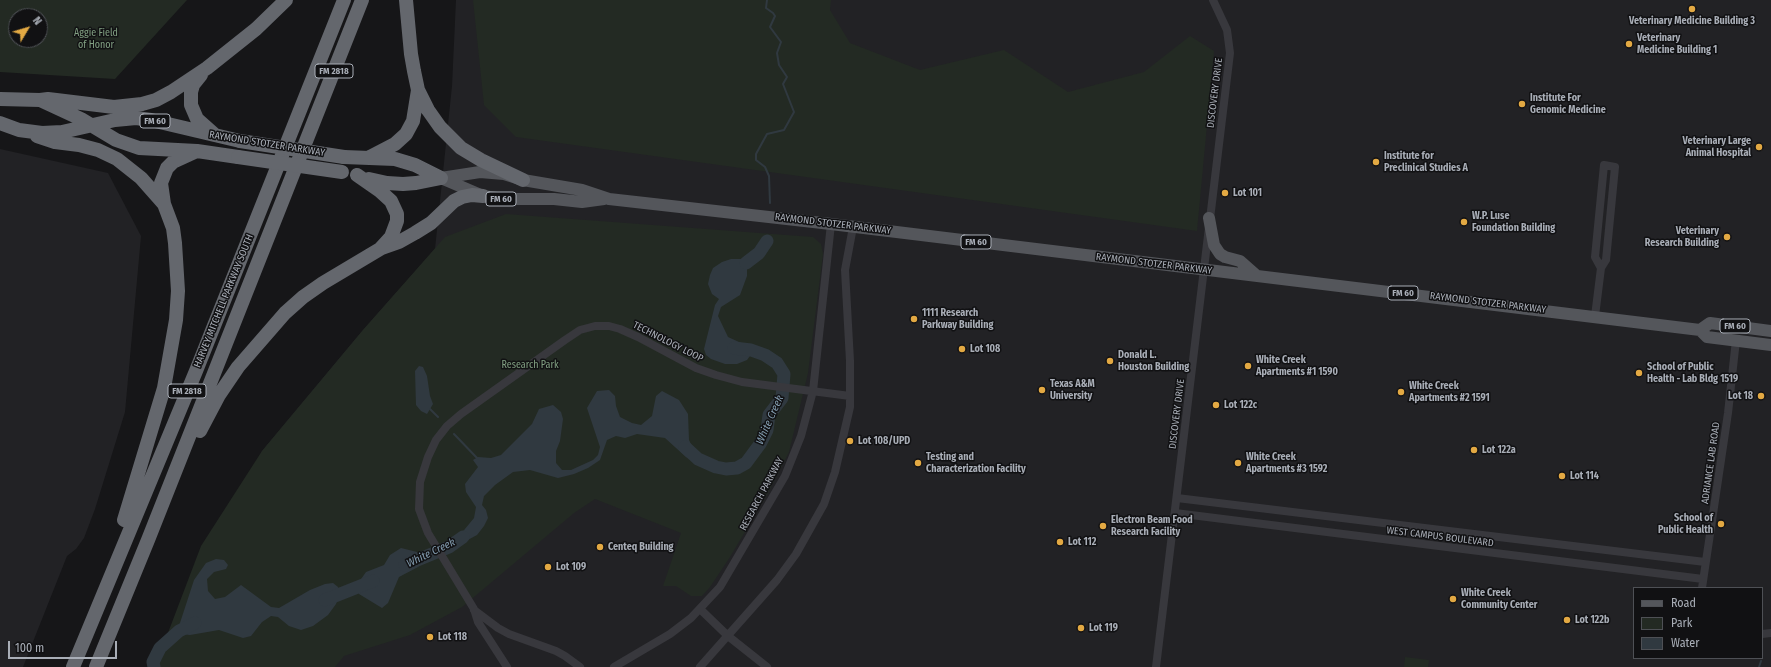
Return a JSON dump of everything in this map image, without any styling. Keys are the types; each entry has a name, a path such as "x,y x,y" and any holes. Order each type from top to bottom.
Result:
{"highway":[{"path":"40,100 48,99 114,107 142,104 168,94 207,68 256,29 286,0"},
{"name":"HARVEY MITCHELL PARKWAY SOUTH","path":"73,667 205,350 344,0"},
{"name":"HARVEY MITCHELL PARKWAY SOUTH","path":"96,667 148,540 362,0"},
{"path":"406,0 411,54 418,90 428,110 450,138 471,155 524,180"},
{"path":"207,68 193,85 190,105 197,119 217,137"},
{"path":"368,158 395,144 406,134 414,121 418,90"},
{"name":"RAYMOND STOTZER PARKWAY","path":"0,99 40,100 92,126 116,140 139,148 197,151 342,172 387,183 416,183 441,178"},
{"name":"RAYMOND STOTZER PARKWAY","path":"0,123 19,130 42,133 62,132 115,120 136,118 151,120 217,137 240,141 344,157 395,159 405,161 429,171 441,178"},
{"path":"19,130 55,142 79,145 108,154 136,172 164,204"},
{"path":"97,607 162,395 176,320 177,267 172,228 164,204 161,183 167,168 179,158 197,151"},
{"path":"148,540 203,425 219,395 242,361 276,323 303,297 323,283 380,249 391,237 395,229 397,214 387,196 357,175"},
{"path":"380,249 389,247 431,223 454,201 462,197 472,195 483,196"}],"main road":[{"name":"RAYMOND STOTZER PARKWAY","path":"441,178 480,172 504,174 524,180 582,190 609,199 831,224 1595,316 1700,330 1707,337 1771,345"},
{"name":"RAYMOND STOTZER PARKWAY","path":"441,178 461,188 483,196 504,199 554,199 582,202 609,199"},
{"path":"1209,218 1214,245 1220,254 1240,261 1257,276"},
{"name":"RAYMOND STOTZER PARKWAY","path":"1700,330 1710,324 1771,331"},
{"path":"1736,340 1744,335 1767,337 1771,335"}],"street":[{"name":"DISCOVERY DRIVE","path":"1156,667 1230,53 1227,30 1213,0"},
{"path":"1595,316 1601,268 1606,260 1615,167 1604,165 1596,257 1601,268"},
{"name":"RESEARCH PARKWAY","path":"614,667 670,634 700,609 720,587 785,476 801,436 813,391 831,224"},
{"path":"700,667 777,580 809,534 824,504 835,472 849,412 850,361 845,270 853,227"},
{"name":"TECHNOLOGY LOOP","path":"507,667 478,622 474,609 428,533 419,509 420,482 428,457 436,440 447,426 461,414 580,330 595,326 609,326 620,329 696,368 716,375 742,382 850,396"},
{"name":"ADRIANCE LAB ROAD","path":"1702,587 1726,428 1736,340"},
{"name":"WEST CAMPUS BOULEVARD","path":"1177,498 1705,562"},
{"path":"1251,523 1252,508"},
{"name":"WEST CAMPUS BOULEVARD","path":"1175,513 1703,579"},
{"name":"TECHNOLOGY LOOP","path":"474,609 498,628 509,634 556,651 580,667"},
{"path":"700,609 728,636 767,667"}],"shaded area":[{"name":"Texas A&M University","path":"456,0 1771,0 1771,667 155,667 262,451 363,330 435,249 452,86"},
{"path":"0,149 108,173 141,236 125,412 95,509 84,538 76,549 67,556 23,667 0,667"}],"green space":[{"name":"Aggie Field of Honor","path":"0,0 187,0 115,79 0,72"},
{"path":"473,0 831,0 830,10 850,43 920,70 1004,50 1068,92 1144,72 1190,36 1214,51 1197,231 516,137 484,105"},
{"name":"Research Park","path":"506,214 813,237 821,244 823,254 808,373 789,452 768,493 730,557 710,587 702,596 691,596 676,586 663,586 681,533 595,499 574,513 462,607 410,635 344,656 335,667 155,667 201,546 262,451 363,330 445,237"},
{"path":"1405,657 1429,660 1428,667 1404,667"}],"water":[{"path":"755,251 759,253 758,257 747,267 747,276 740,295 721,307 718,316 728,337 750,347 752,353 747,360 737,364 725,364 711,359 706,355 704,349 715,305 719,299 712,294 708,284 710,275 713,268 722,262 731,259 741,259"},
{"path":"419,366 423,367 427,376 430,396 433,404 427,414 421,411 416,405 415,371"},
{"path":"609,390 615,396 616,406 620,417 632,423 641,425 652,416 656,396 662,391 679,400 688,414 689,440 698,459 694,461 686,457 665,438 637,434 625,438 616,436 607,440 600,460 588,468 574,474 558,478 530,470 513,472 495,485 484,496 482,505 486,510 488,518 477,535 451,551 448,545 460,535 474,518 476,507 466,492 465,484 478,467 473,460 478,457 491,458 501,455 532,424 539,409 553,405 561,412 563,419 560,441 556,451 556,463 562,470 571,470 593,460 598,455 600,447 587,408 597,391"},
{"path":"401,548 417,552 422,561 418,567 399,577 388,603 382,608 359,594 357,585 366,572 384,565 390,555"},
{"path":"216,559 224,560 228,565 226,569 214,572 207,579 208,591 215,599 225,597 241,585 271,607 279,608 310,590 325,584 333,583 338,587 340,593 336,604 328,615 313,626 301,630 289,626 278,617 271,616 262,622 251,636 243,638 219,630 190,635 181,634 178,629 194,580 206,563"}],"waterway":[{"name":"White Creek","path":"767,0 766,8 775,16 770,27 781,42 777,53 779,65 787,77 783,84 794,112 784,130 767,134 756,154 756,160 765,167 769,176 770,203"},
{"name":"White Creek","path":"746,263 759,253 767,241"},
{"name":"White Creek","path":"685,447 698,459 716,467 726,469 737,468 746,463 760,444 767,430 769,415 782,398 784,374 777,363 765,355 751,350 734,348"},
{"path":"430,409 438,417"},
{"path":"454,434 478,459"},
{"name":"White Creek","path":"405,565 449,547 463,537"},
{"name":"White Creek","path":"325,600 373,581"},
{"name":"White Creek","path":"154,667 153,662 160,648 179,631 195,623"},
{"path":"1759,667 1761,661"}],"place":[{"name":"Veterinary Medicine Building 3","path":"1692,9"},
{"name":"Veterinary Medicine Building 1","path":"1629,44"},
{"name":"Institute For Genomic Medicine","path":"1522,104"},
{"name":"Veterinary Large Animal Hospital","path":"1759,147"},
{"name":"Institute for Preclinical Studies A","path":"1376,162"},
{"name":"Lot 101","path":"1225,193"},
{"name":"W.P. Luse Foundation Building","path":"1464,222"},
{"name":"Veterinary Research Building","path":"1727,237"},
{"name":"1111 Research Parkway Building","path":"914,319"},
{"name":"Lot 108","path":"962,349"},
{"name":"Donald L. Houston Building","path":"1110,361"},
{"name":"White Creek Apartments #1 1590","path":"1248,366"},
{"name":"School of Public Health - Lab Bldg 1519","path":"1639,373"},
{"name":"Texas A&M University","path":"1042,390"},
{"name":"White Creek Apartments #2 1591","path":"1401,392"},
{"name":"Lot 18","path":"1761,396"},
{"name":"Lot 122c","path":"1216,405"},
{"name":"Lot 108/UPD","path":"850,441"},
{"name":"Lot 122a","path":"1474,450"},
{"name":"Testing and Characterization Facility","path":"918,463"},
{"name":"White Creek Apartments #3 1592","path":"1238,463"},
{"name":"Lot 114","path":"1562,476"},
{"name":"School of Public Health","path":"1721,524"},
{"name":"Electron Beam Food Research Facility","path":"1103,526"},
{"name":"Lot 112","path":"1060,542"},
{"name":"Centeq Building","path":"600,547"},
{"name":"Lot 109","path":"548,567"},
{"name":"White Creek Community Center","path":"1453,599"},
{"name":"Lot 122b","path":"1567,620"},
{"name":"Lot 119","path":"1081,628"},
{"name":"Lot 118","path":"430,637"}]}
